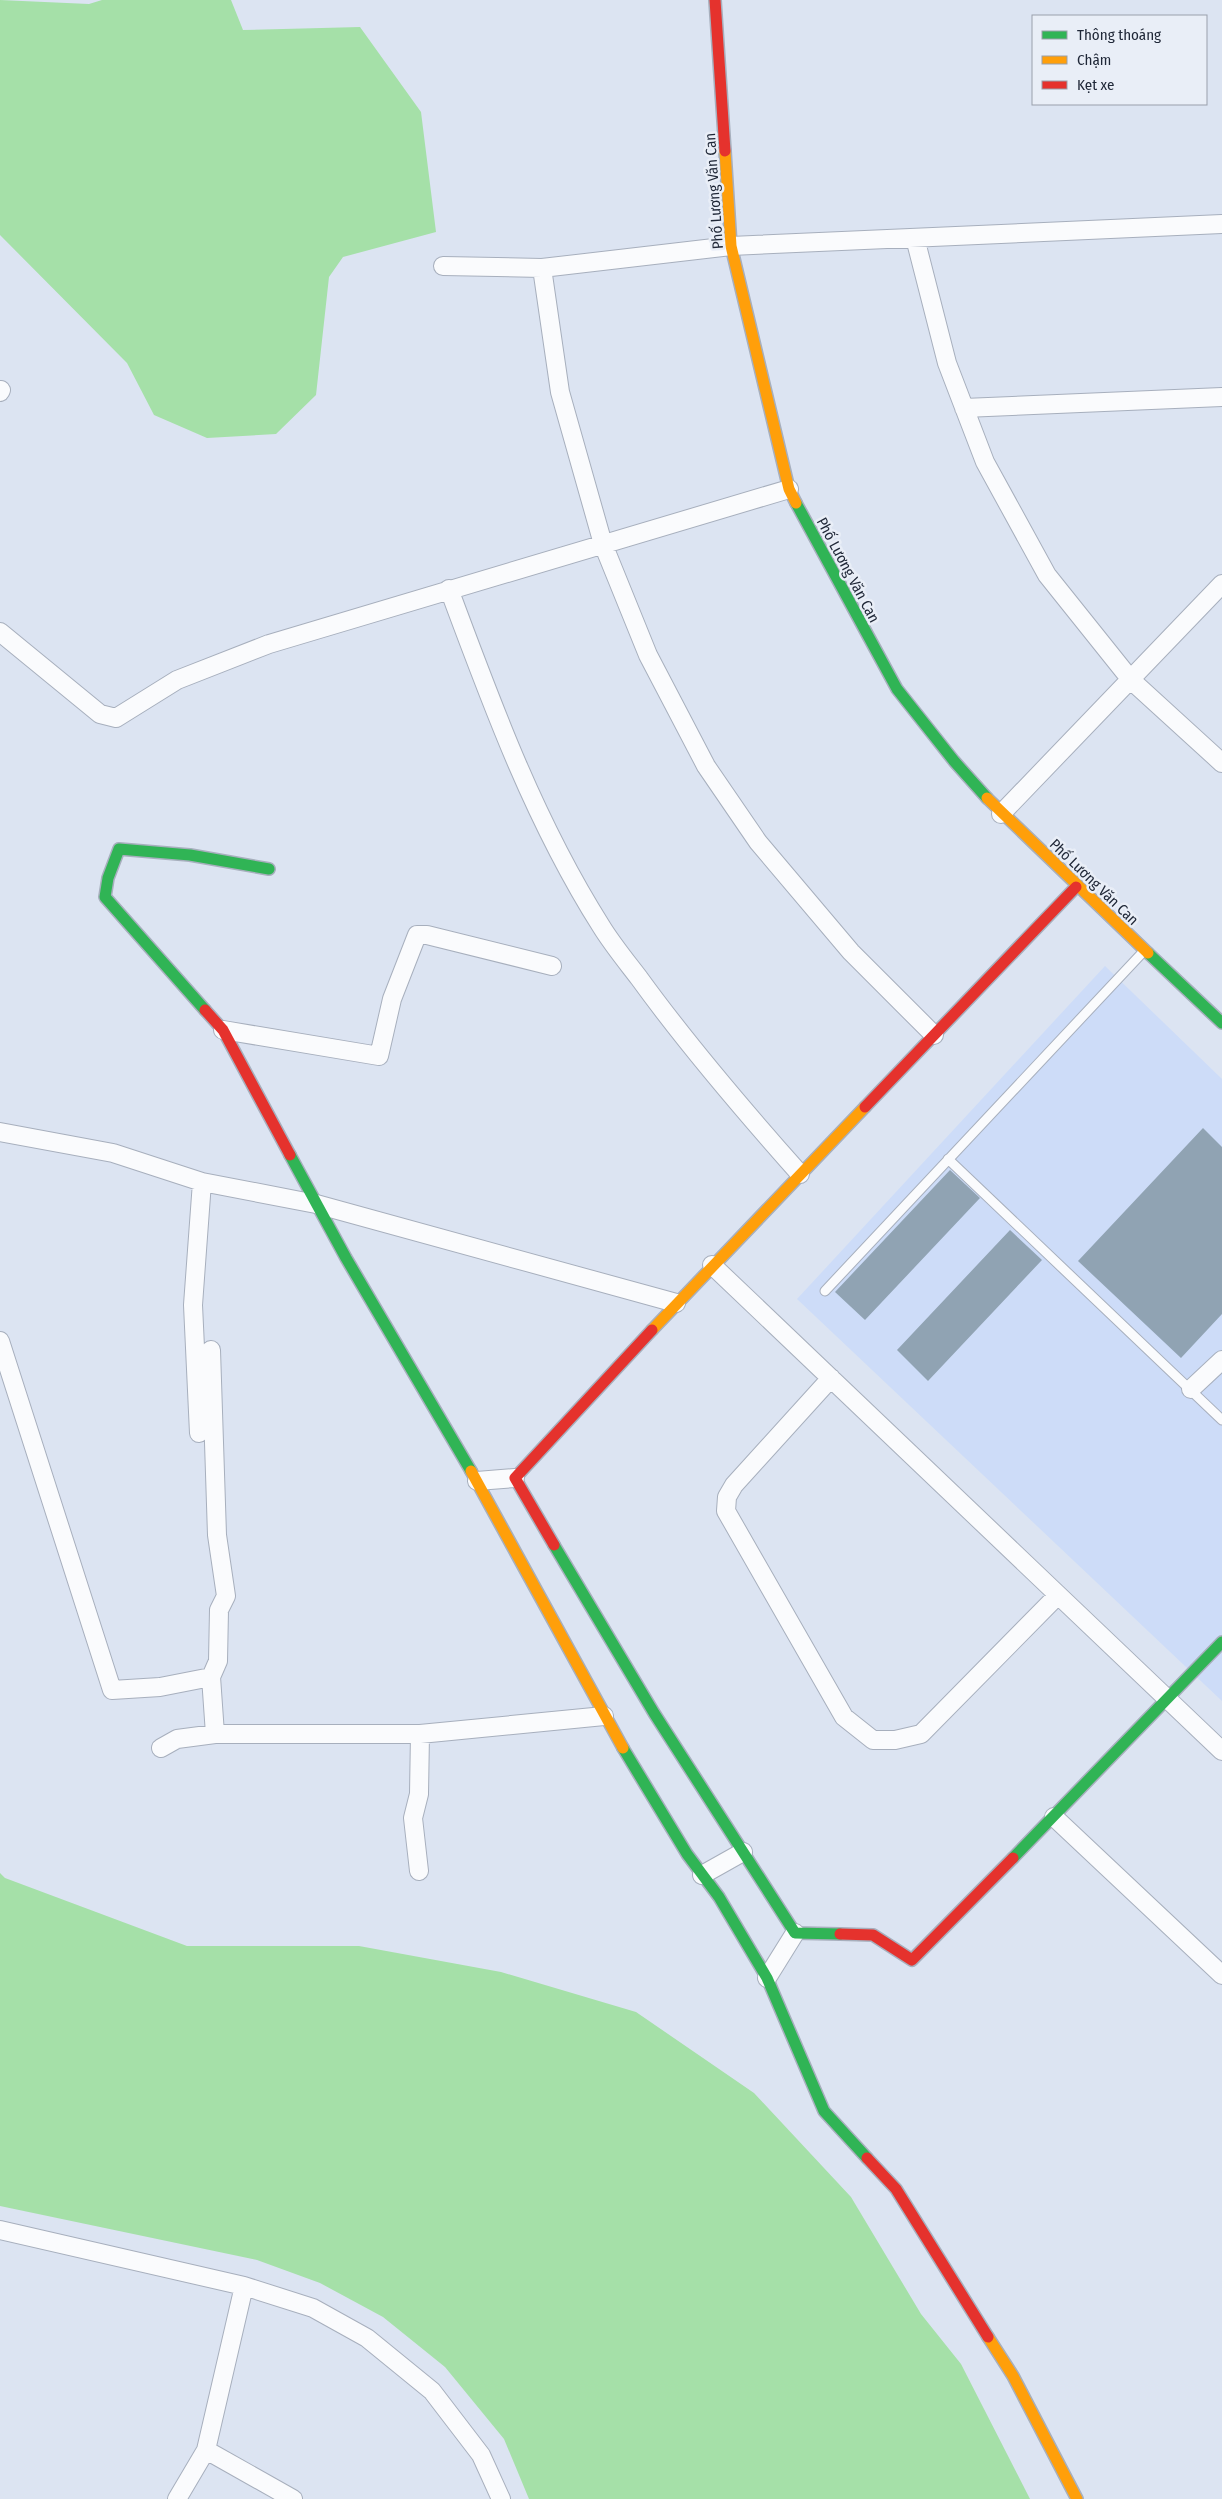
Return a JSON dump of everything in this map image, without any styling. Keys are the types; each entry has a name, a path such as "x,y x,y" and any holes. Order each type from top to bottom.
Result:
{"street":[{"name":"Phố Lương Văn Can","path":"715,0 731,246 789,489 856,619 897,689 954,761 1001,814 1076,887 1222,1023"},
{"path":"442,266 542,268 731,246 1222,224"},
{"path":"915,238 947,363 985,462 1047,575 1131,680 1222,763"},
{"path":"542,268 560,392 603,544 648,655 706,766 764,850 852,952 934,1035"},
{"path":"964,408 1222,397"},
{"path":"0,632 100,714 116,718 177,680 269,644 789,489"},
{"path":"1001,814 1222,584"},
{"path":"449,590 481,677 539,815 601,927 664,1013 726,1090 800,1174"},
{"path":"269,869 190,856 119,849 108,878 105,897 223,1030 316,1204 477,1481 604,1716 702,1875 719,1897 767,1978 824,2111 896,2189 1014,2376 1076,2499"},
{"path":"477,1481 515,1478 712,1265 1076,887"},
{"path":"223,1030 379,1056 392,999 417,934 552,966"},
{"path":"0,1132 114,1153 202,1182 316,1204 676,1303"},
{"path":"199,1433 193,1305 202,1182"},
{"path":"712,1265 1222,1751"},
{"path":"0,1341 112,1690 160,1687 211,1677"},
{"path":"211,1350 217,1535 226,1596 219,1610 218,1661 211,1677 214,1734"},
{"path":"1191,1389 1222,1361"},
{"path":"831,1378 734,1485 727,1497 726,1511 844,1717 873,1740 895,1740 921,1734 1058,1595"},
{"path":"515,1478 654,1713 795,1934"},
{"path":"795,1934 873,1934 912,1960 1054,1817 1222,1642"},
{"path":"161,1748 177,1738 214,1734 420,1734 604,1716"},
{"path":"419,1871 413,1818 418,1794 420,1734"},
{"path":"1054,1817 1222,1975"},
{"path":"702,1875 743,1852"},
{"path":"767,1978 795,1934"},
{"path":"0,2230 244,2286 313,2308 367,2338 432,2392 481,2455 501,2499"},
{"path":"177,2499 206,2450 244,2286"},
{"path":"206,2450 293,2499"}],"lane":[{"path":"825,1291 1144,951"},
{"path":"948,1159 1222,1420"}],"shaded area":[{"path":"0,0 89,4 102,0 231,0 243,30 360,27 421,112 436,232 343,257 329,277 316,395 276,434 207,438 154,415 127,363 0,235"},
{"path":"1105,966 1222,1079 1222,1701 797,1299"},
{"path":"0,1873 5,1878 187,1946 359,1946 501,1972 636,2012 754,2093 851,2197 921,2314 961,2364 1030,2499 529,2499 504,2439 445,2367 383,2317 320,2283 257,2260 0,2206"}],"building":[{"path":"1203,1128 1222,1147 1222,1314 1181,1358 1078,1261"},
{"path":"950,1170 980,1198 865,1320 835,1292"},
{"path":"1010,1230 1042,1260 928,1381 897,1350"}],"traffic: fast":[{"path":"796,503 897,689 954,761 987,798"},
{"path":"205,1010 105,897 108,878 119,849 190,855 269,869"},
{"path":"1148,953 1222,1023"},
{"path":"290,1155 346,1258 471,1471"},
{"path":"554,1545 654,1713 795,1933 840,1934"},
{"path":"1013,1858 1222,1642"},
{"path":"623,1748 687,1854 719,1897 767,1978 824,2111 867,2158"}],"traffic: slow":[{"path":"725,151 731,246 789,489 796,503"},
{"path":"987,798 1148,953"},
{"path":"652,1330 865,1107"},
{"path":"471,1471 623,1748"},
{"path":"988,2337 1013,2376 1077,2499"}],"traffic: jam":[{"path":"715,0 725,151"},
{"path":"865,1107 1076,887"},
{"path":"205,1010 223,1030 290,1155"},
{"path":"554,1545 515,1478 652,1330"},
{"path":"840,1934 873,1935 912,1960 1013,1858"},
{"path":"867,2158 896,2189 988,2337"}]}
